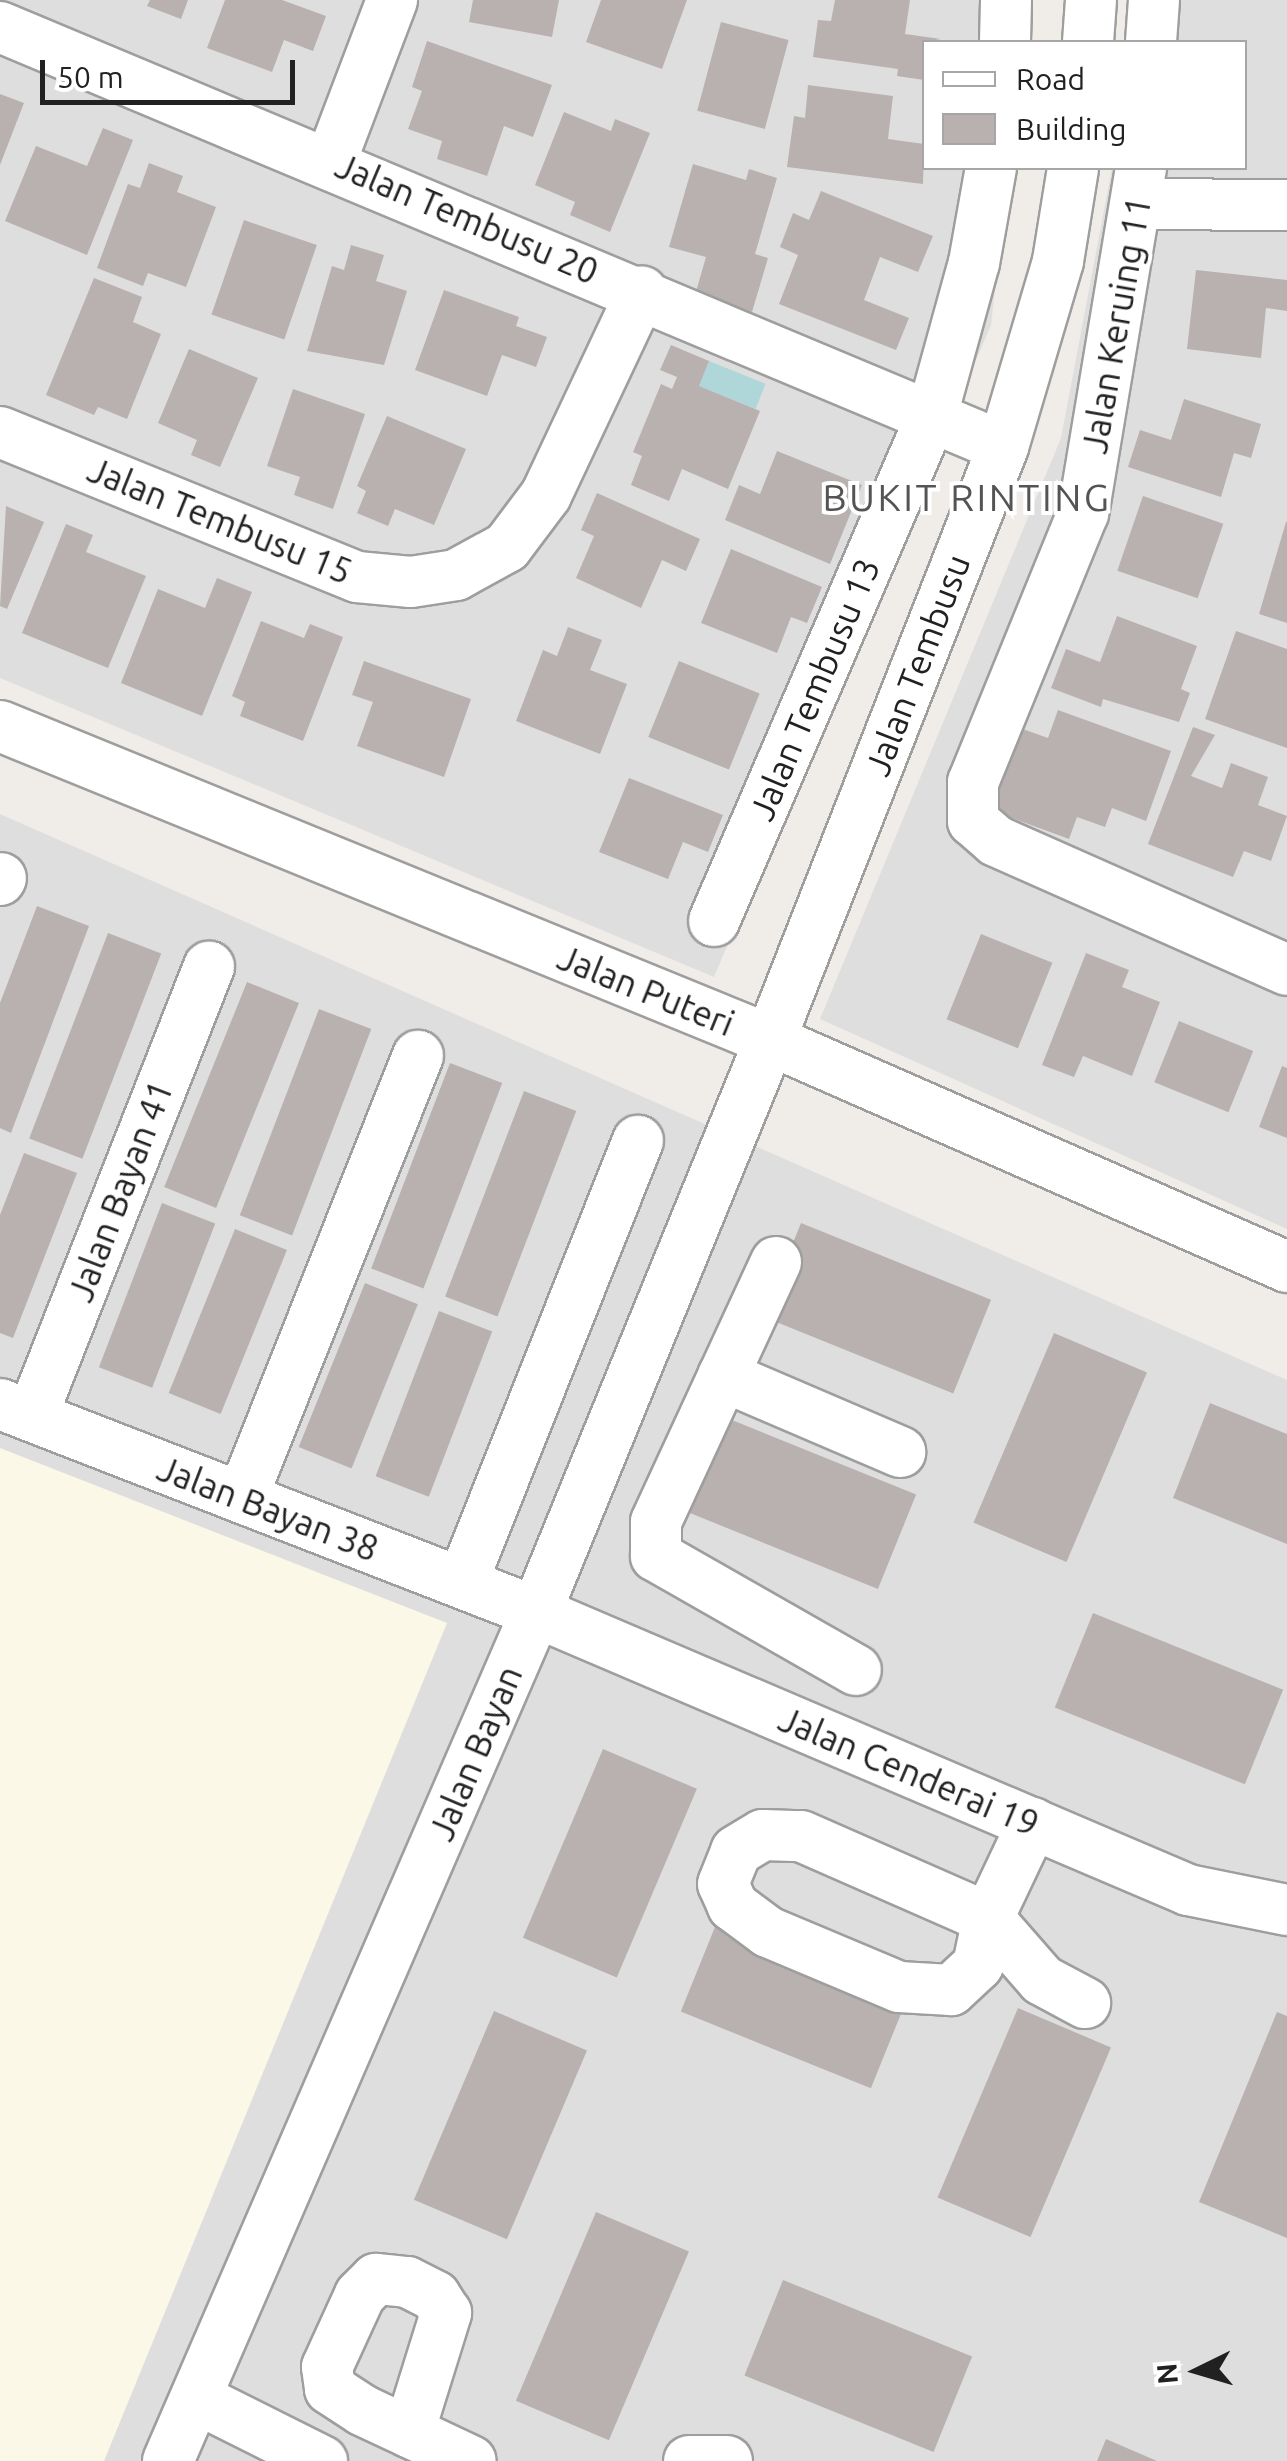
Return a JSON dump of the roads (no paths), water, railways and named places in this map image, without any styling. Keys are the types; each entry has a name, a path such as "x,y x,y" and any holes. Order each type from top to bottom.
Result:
{"street":[{"path":"331,161 392,0"},
{"path":"1005,40 1006,0"},
{"path":"1088,40 1091,0"},
{"path":"1151,40 1154,0"},
{"name":"Jalan Tembusu 20","path":"0,27 642,291 1003,447"},
{"name":"Jalan Tembusu 13","path":"714,922 932,416 974,263 991,170"},
{"name":"Jalan Tembusu","path":"770,1040 1003,447 1058,260 1073,170"},
{"path":"1140,186 1287,205"},
{"name":"Jalan Keruing 11","path":"1140,186 1083,513 973,782 973,821 996,842 1287,970"},
{"name":"Jalan Tembusu 15","path":"0,432 358,577 411,582 456,575 508,547 546,496 642,291"},
{"name":"Jalan Puteri","path":"0,726 770,1040 1287,1267"},
{"name":"Jalan Bayan 41","path":"16,1410 209,967"},
{"name":"Jalan Bayan","path":"168,2461 536,1612 770,1040"},
{"path":"242,1498 418,1056"},
{"path":"462,1584 638,1141"},
{"path":"776,1262 656,1522 656,1556 856,1670"},
{"path":"724,1376 900,1452"},
{"name":"Jalan Bayan 38","path":"16,1410 536,1612"},
{"name":"Jalan Cenderai 19","path":"536,1612 1188,1890 1287,1910"},
{"path":"1033,1824 988,1918 978,1965 951,1990 900,1987 768,1932 733,1906 723,1884 736,1851 763,1834 801,1836 988,1918 1042,1980 1085,2003"},
{"path":"196,2398 322,2461"},
{"path":"409,2432 472,2461"},
{"path":"689,2461 727,2461"}],"water":[{"path":"709,361 766,384 755,409 699,386"}],"district":[{"name":"BUKIT RINTING","path":"967,498"}]}
